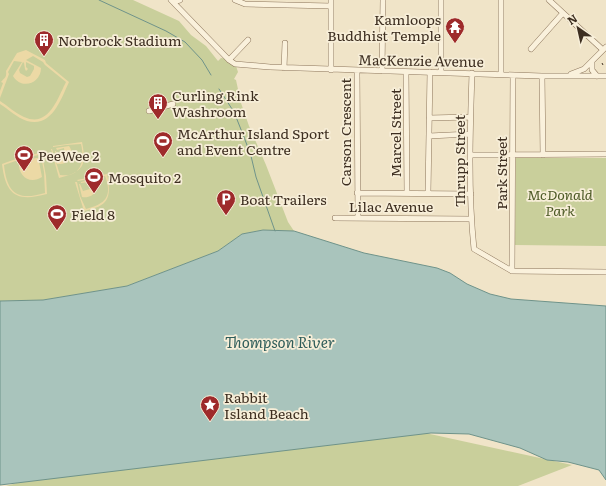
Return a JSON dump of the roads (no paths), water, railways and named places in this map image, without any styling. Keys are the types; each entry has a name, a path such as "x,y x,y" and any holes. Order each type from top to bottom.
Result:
{"street":[{"path":"172,1 180,0"},
{"path":"235,0 245,4 331,6"},
{"path":"331,0 331,70"},
{"path":"382,71 383,0"},
{"path":"441,0 441,73"},
{"path":"500,74 501,0"},
{"path":"549,0 605,48 584,69 577,73 565,76"},
{"path":"172,1 229,60 248,40"},
{"path":"531,49 563,13"},
{"path":"284,68 285,43"},
{"name":"MacKenzie Avenue","path":"229,60 235,64 331,70 542,76 606,76"},
{"path":"592,62 592,70 597,76"},
{"name":"Carson Crescent","path":"357,70 358,218"},
{"name":"Marcel Street","path":"406,72 407,193"},
{"path":"428,193 430,72"},
{"name":"Thrupp Street","path":"472,73 470,155 471,219 474,249 512,271"},
{"name":"Park Street","path":"512,271 513,75"},
{"path":"542,76 543,155"},
{"path":"149,111 173,104"},
{"path":"429,118 470,117"},
{"path":"429,136 470,134"},
{"path":"470,155 606,154"},
{"name":"Carson Crescent","path":"357,194 471,194"},
{"name":"Lilac Avenue","path":"335,218 471,219"},
{"path":"512,271 606,272"}],"water":[{"name":"Thompson River","path":"263,230 294,231 364,253 437,268 450,273 467,284 490,294 511,299 606,306 606,480 599,470 568,462 547,460 520,448 469,434 431,433 0,485 0,301 43,300 127,286 218,251 242,234"}],"waterway":[{"path":"99,0 166,31 185,42 202,60 211,75"},
{"path":"219,89 234,112 244,137 275,231"}],"place":[{"name":"Kamloops Buddhist Temple","path":"455,44"},
{"name":"Norbrock Stadium","path":"44,57"},
{"name":"Curling Rink Washroom","path":"158,120"},
{"name":"McArthur Island Sport and Event Centre","path":"163,158"},
{"name":"PeeWee 2","path":"24,172"},
{"name":"Mosquito 2","path":"94,194"},
{"name":"Boat Trailers","path":"226,216"},
{"name":"Field 8","path":"57,231"},
{"name":"Rabbit Island Beach","path":"210,422"}],"park label":[{"name":"McDonald Park","path":"560,202"}]}
